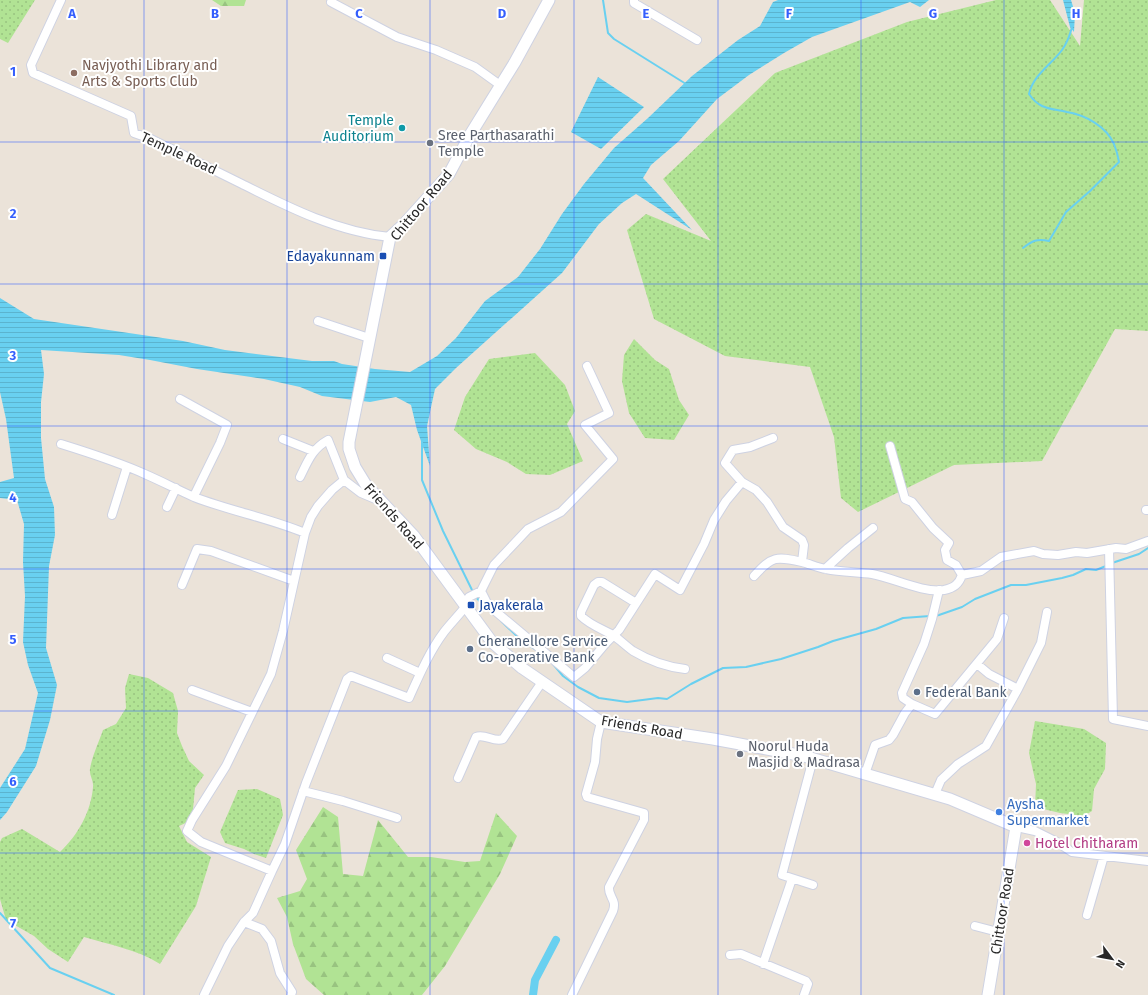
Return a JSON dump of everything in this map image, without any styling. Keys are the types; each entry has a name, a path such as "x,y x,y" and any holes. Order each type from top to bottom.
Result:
{"main road":[{"name":"Chittoor Road","path":"356,408 390,237 403,225 449,174 470,135 515,62 549,0"},
{"name":"Friends Road","path":"356,408 350,442 351,456 366,485 414,536 467,602 492,642 522,668 601,722 713,739 813,759 950,799 1016,827"},
{"name":"Chittoor Road","path":"988,995 1016,827"}],"street":[{"name":"Temple Road","path":"61,0 31,65 33,73 131,116 134,132 284,204 308,215 348,229 377,236 390,237"},
{"path":"634,0 634,3 696,40"},
{"path":"332,2 397,37 436,50 475,67 500,85"},
{"path":"318,321 369,338"},
{"path":"204,995 228,946 244,922 253,913 285,844 303,791 347,679 351,676 409,698 420,673 444,632 467,602 479,592 494,566 528,529 561,512 613,459 585,425 609,414 587,366"},
{"path":"180,398 227,425 220,443 194,496"},
{"path":"773,438 750,447 733,450 725,463 742,482 750,485 760,494 783,527 802,540 804,546 802,562"},
{"path":"283,439 313,451"},
{"path":"300,477 313,451 328,440 344,480 360,493 380,501"},
{"path":"61,444 91,453 128,467 212,503 259,516 305,533"},
{"path":"754,576 766,562 781,557 824,569 872,574 904,584 939,590 954,588 960,581 962,575 956,565 947,560 945,550 949,543 933,528 912,502 904,499 890,446"},
{"path":"112,515 128,467"},
{"path":"272,871 201,842 187,831 192,820 226,766 271,674 283,631 305,533 311,517 318,506 332,490 344,480"},
{"path":"479,592 488,605 574,677 585,668 619,630 655,574 680,590 704,544 714,520 726,501 742,482"},
{"path":"167,507 176,488"},
{"path":"824,569 873,528"},
{"path":"962,575 981,571 1001,557 1034,551 1043,554 1058,555 1076,552 1087,553 1110,549 1126,549 1148,541"},
{"path":"182,585 197,549 211,551 294,581"},
{"path":"1110,549 1113,719 1148,726"},
{"path":"636,603 602,582 598,582 594,585 581,612 581,616 587,622 613,636 633,651 663,664 686,669"},
{"path":"939,590 924,644 902,693 903,698 912,704 936,714 997,639 1004,618"},
{"path":"935,794 941,780 958,764 986,746 1018,689 1041,643 1047,612"},
{"path":"387,658 420,673"},
{"path":"976,664 989,674 1018,689"},
{"path":"458,778 476,737 481,735 498,741 503,739 542,682"},
{"path":"192,690 252,712"},
{"path":"865,774 876,745 889,740 904,713 912,704"},
{"path":"572,995 613,911 615,903 608,891 609,887 645,816 644,813 587,797 586,794 595,762 597,739 601,722"},
{"path":"813,759 782,875 813,885"},
{"path":"303,791 343,801 397,818"},
{"path":"1016,827 1035,831 1057,842 1072,852 1148,861"},
{"path":"1087,915 1104,856"},
{"path":"763,964 792,879"},
{"path":"244,922 262,929 270,941 280,973 292,992 291,995"},
{"path":"975,926 998,932"},
{"path":"730,954 741,954 806,981 808,984 804,995"}],"green space":[{"path":"0,0 35,0 8,43 0,39"},
{"path":"212,0 246,0 244,6 221,6"},
{"path":"996,0 1050,0 1080,46 1084,0 1148,0 1148,331 1115,329 1042,461 954,465 858,512 841,498 834,437 810,367 725,356 654,319 627,230 646,214 711,241 663,179 775,73 907,22"},
{"path":"634,339 655,360 669,369 679,400 689,415 674,440 645,438 629,413 622,381 624,355"},
{"path":"535,353 565,385 575,411 567,424 583,461 550,475 526,474 507,462 476,449 454,430 465,397 489,359"},
{"path":"129,674 148,678 173,693 178,711 177,733 189,761 204,775 195,788 192,820 179,826 187,842 211,857 196,906 160,964 132,951 84,937 68,962 48,949 34,936 6,920 0,899 0,842 2,838 22,829 60,852 78,831 90,805 92,796 93,785 90,769 94,754 103,730 116,724 126,708 125,688"},
{"path":"1035,721 1084,729 1106,743 1105,769 1094,789 1092,811 1084,816 1060,813 1035,807 1036,784 1029,753"},
{"path":"257,789 280,799 283,815 266,858 225,843 220,832 238,790"},
{"path":"323,807 338,817 343,874 363,876 378,820 408,857 431,857 465,862 480,861 496,813 517,836 500,874 445,966 422,995 324,995 306,979 293,944 287,917 277,898 300,891 307,879 296,850"}],"water":[{"path":"778,0 929,0 920,7 910,2 812,37 749,75 717,99 679,141 651,165 643,178 692,230 636,194 622,203 599,224 562,273 456,368 435,389 427,426 430,466 417,430 411,405 396,397 370,402 322,396 300,387 264,379 150,360 119,355 41,350 44,374 41,402 41,438 45,479 54,507 55,535 49,566 46,648 57,685 50,720 36,766 7,812 0,820 0,788 25,749 38,693 28,665 23,642 25,596 23,562 24,524 17,500 0,498 0,482 14,478 6,419 0,392 0,298 34,319 183,341 225,350 312,361 334,361 342,364 375,369 410,372 437,356 456,338 485,301 518,277 540,249 562,214 584,184 614,148 692,76 738,40 760,26 773,2"},
{"path":"1063,0 1071,0 1075,13 1074,32 1070,27"},
{"path":"598,77 644,107 601,149 571,132"}],"waterway":[{"path":"603,0 608,33 614,39 686,84"},
{"path":"1023,248 1035,241 1049,241 1066,212 1119,162 1114,144 1106,132 1094,122 1074,113 1041,106 1029,94 1034,81 1064,47 1072,27"},
{"path":"422,440 422,480 443,531 473,592"},
{"path":"1112,563 1139,554 1148,548"},
{"path":"935,616 962,607 975,599 1011,585 1026,585 1062,578 1086,569 1096,570 1106,566"},
{"path":"475,596 484,606"},
{"path":"553,664 563,676 578,687 599,698 627,702 658,698 667,699 691,684 723,668 746,667 781,659 833,641 876,629 903,618 930,616"},
{"path":"501,621 520,639 536,650"},
{"path":"0,913 50,968 114,995"},
{"path":"533,995 535,980 556,940"}],"place":[{"name":"Navjyothi Library and Arts & Sports Club","path":"74,73"},
{"name":"Temple Auditorium","path":"402,128"},
{"name":"Sree Parthasarathi Temple","path":"430,143"},
{"name":"Edayakunnam","path":"383,256"},
{"name":"Jayakerala","path":"471,605"},
{"name":"Cheranellore Service Co-operative Bank","path":"470,649"},
{"name":"Federal Bank","path":"917,692"},
{"name":"Noorul Huda Masjid & Madrasa","path":"740,754"},
{"name":"Aysha Supermarket","path":"999,812"},
{"name":"Hotel Chitharam","path":"1027,843"}]}
